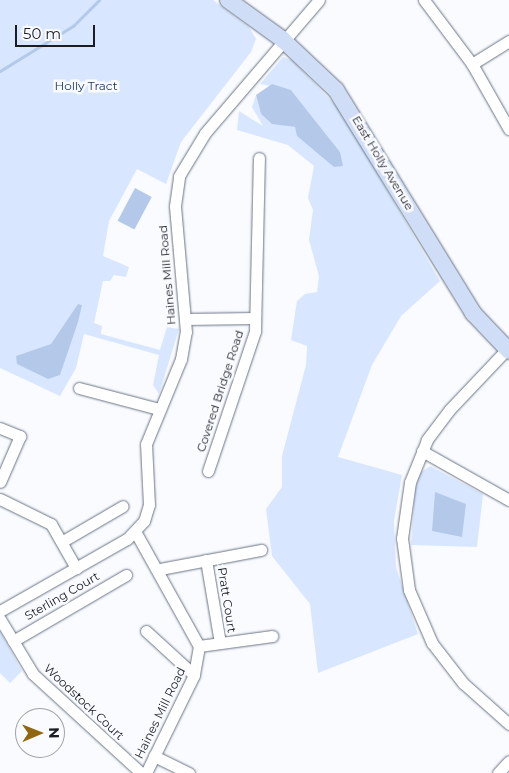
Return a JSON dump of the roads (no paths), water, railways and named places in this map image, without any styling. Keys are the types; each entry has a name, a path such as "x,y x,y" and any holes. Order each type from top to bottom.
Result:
{"street":[{"name":"East Holly Avenue","path":"228,0 282,39 319,73 353,113 459,293 508,350"},
{"name":"Haines Mill Road","path":"136,533 149,505 146,444 181,359 186,318 176,220 178,176 198,142 282,39 319,0"},
{"path":"424,0 472,64 509,129"},
{"path":"472,64 509,41"},
{"name":"Covered Bridge Road","path":"208,471 253,343 259,158"},
{"name":"Covered Bridge Road","path":"186,318 255,318"},
{"path":"508,350 450,409 422,451 403,515 409,590 420,622 446,664 509,724"},
{"path":"79,388 159,409"},
{"path":"0,428 20,436 0,482"},
{"path":"422,451 509,500"},
{"path":"0,499 41,516 63,542 76,568"},
{"path":"63,542 123,506"},
{"path":"0,611 136,533 160,569 199,646"},
{"name":"Pratt Court","path":"160,569 261,550"},
{"name":"Pratt Court","path":"206,560 220,643"},
{"name":"Sterling Court","path":"13,641 126,575"},
{"name":"Woodstock Court","path":"0,619 39,680 141,773"},
{"path":"146,631 194,675"},
{"name":"Pratt Court","path":"199,646 272,636"},
{"name":"Haines Mill Road","path":"146,773 194,675 199,646"},
{"path":"154,756 169,769 189,773"},
{"path":"498,773 509,760"}],"waterway":[{"path":"0,71 73,26 99,0"}],"park label":[{"name":"Holly Tract","path":"86,86"}]}
